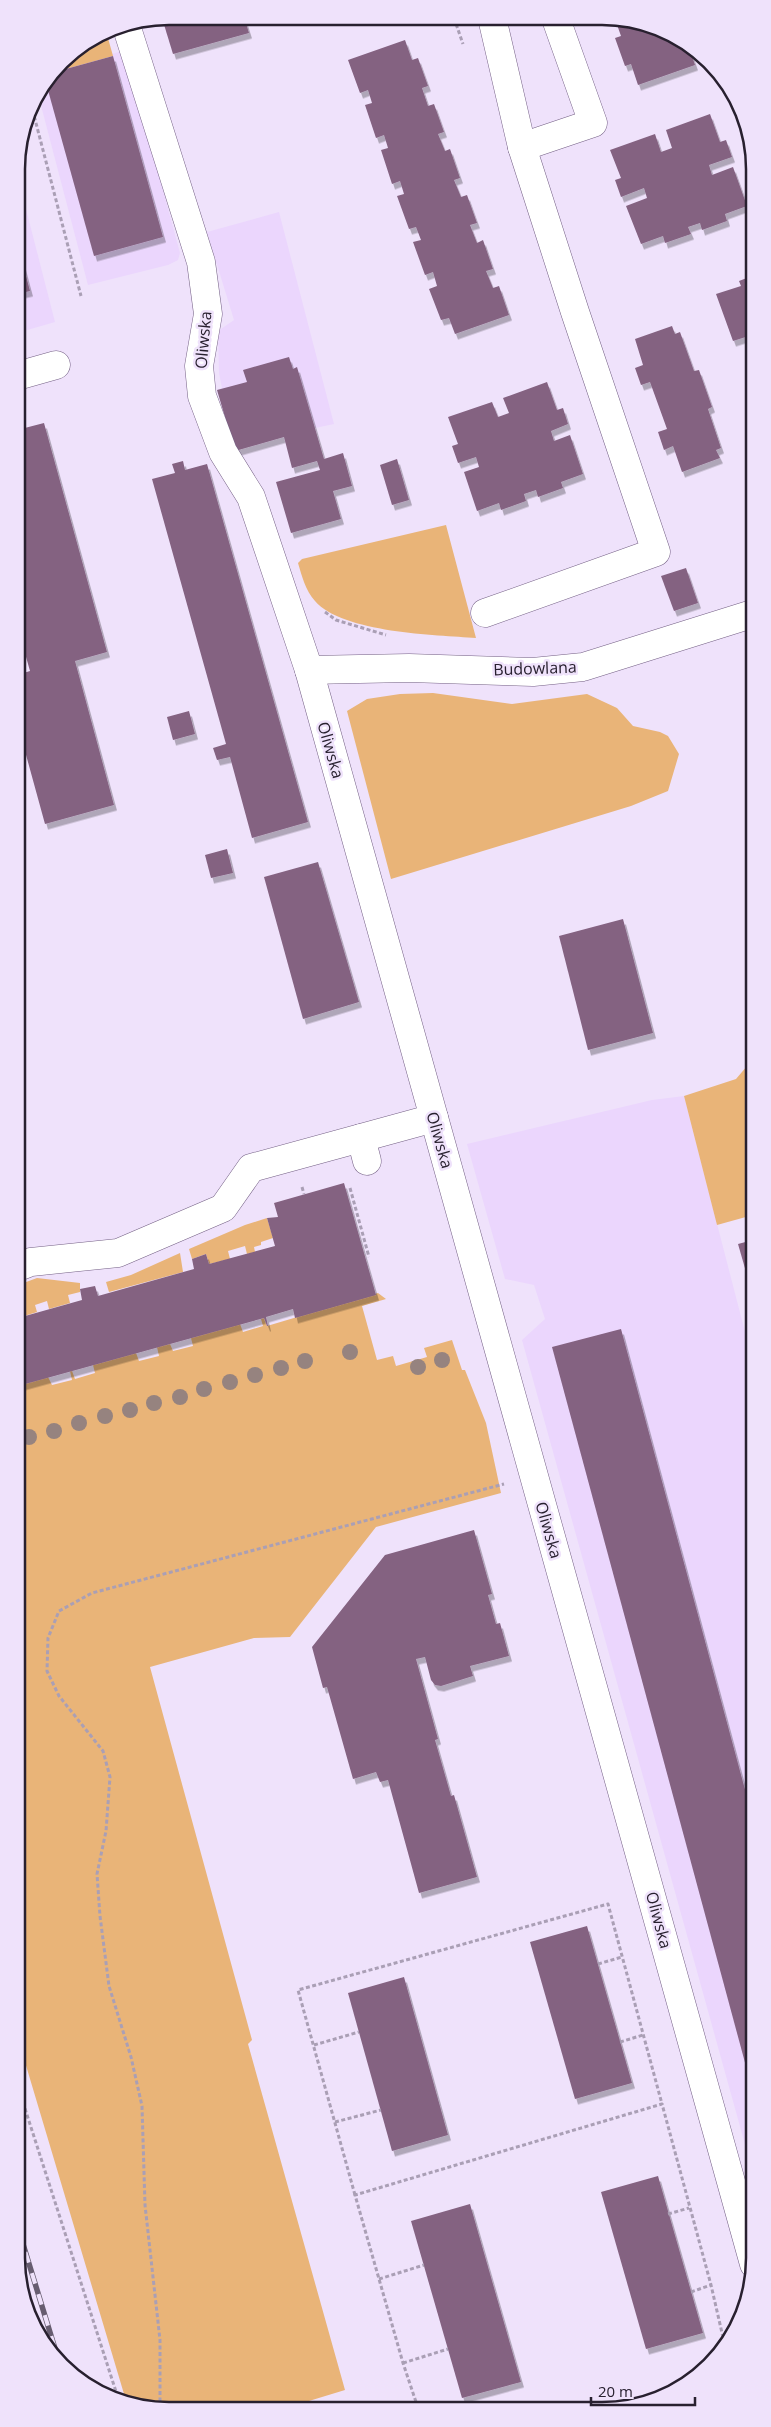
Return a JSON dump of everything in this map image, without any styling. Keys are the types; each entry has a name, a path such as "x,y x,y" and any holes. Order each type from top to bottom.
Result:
{"street":[{"path":"485,613 656,552 575,312 522,147 494,25"},
{"path":"522,147 593,124 558,25"},
{"name":"Oliwska","path":"128,32 201,262 208,314 199,366 202,396 224,452 251,497 309,670 601,1709 746,2235"},
{"path":"25,374 56,365"},
{"name":"Budowlana","path":"309,670 409,668 533,672 583,667 746,616"},
{"path":"25,1264 31,1262 118,1253 223,1208 250,1168 364,1150 434,1118"}],"path":[{"path":"35,118 81,296"},
{"path":"350,1186 370,1257"},
{"path":"160,2402 160,2340 145,2205 142,2106 131,2057 109,1986 100,1916 97,1874 106,1831 110,1777 103,1751 59,1696 46,1671 48,1638 58,1611 92,1593 534,1476"},
{"path":"416,2402 403,2364 298,1990 608,1904 689,2208 712,2285 723,2336"},
{"path":"598,1964 622,1957"},
{"path":"314,2045 359,2032"},
{"path":"620,2042 643,2035"},
{"path":"356,2195 662,2104"},
{"path":"25,2109 116,2391"},
{"path":"335,2122 381,2110"},
{"path":"668,2214 689,2208"},
{"path":"379,2280 424,2265"},
{"path":"691,2292 712,2285"},
{"path":"403,2364 448,2349"}],"shaded area":[{"path":"108,39 113,56 65,69 89,49"},
{"path":"125,50 180,253 178,260 168,265 88,285 41,104 49,89 66,69"},
{"path":"25,205 55,322 25,331"},
{"path":"279,212 334,424 315,428 217,390 222,388 219,373 218,331 234,320 207,232"},
{"path":"446,525 476,638 391,630 346,620 328,612 315,601 306,588 298,563 302,559"},
{"path":"433,693 512,704 587,694 617,708 633,726 660,732 668,736 679,754 668,791 631,806 391,879 347,711 367,699 400,694"},
{"path":"746,1067 746,1217 717,1225 684,1096 736,1079"},
{"path":"684,1096 746,1336 746,2148 522,1340 545,1319 534,1285 505,1279 467,1144 652,1100"},
{"path":"267,1218 273,1238 261,1242 261,1245 254,1247 255,1252 247,1254 245,1246 228,1251 230,1259 209,1264 206,1254 192,1259 189,1249 245,1225"},
{"path":"180,1253 183,1272 109,1292 106,1282 131,1275"},
{"path":"37,1278 80,1283 80,1292 68,1295 70,1303 49,1309 47,1301 35,1305 37,1312 25,1316 25,1282"},
{"path":"378,1293 386,1299 362,1306 377,1360 393,1356 396,1366 427,1357 424,1348 452,1340 462,1370 465,1370 486,1423 501,1493 376,1527 290,1637 254,1638 150,1667 252,2040 248,2044 345,2390 306,2402 150,2401 124,2394 25,2062 25,1384 48,1377 52,1385 72,1380 70,1371 72,1371 75,1379 95,1373 93,1365 136,1353 139,1361 159,1356 157,1347 170,1344 173,1351 193,1346 191,1338 240,1324 243,1332 263,1326 261,1319 264,1318 267,1326"}],"building":[{"path":"164,25 246,25 249,33 173,54"},
{"path":"617,26 657,36 674,44 690,55 695,65 638,85 631,64 625,66 615,38 621,36"},
{"path":"405,40 412,60 418,58 428,86 422,88 428,106 434,104 444,132 438,134 445,151 450,149 460,178 454,180 461,197 467,195 477,223 470,225 477,243 483,240 493,269 486,271 493,288 499,286 509,315 455,334 449,318 441,320 429,289 437,286 433,272 425,275 413,242 421,240 416,227 409,229 397,196 404,194 400,181 392,184 381,150 388,148 384,135 376,138 365,105 372,103 368,90 360,93 348,60"},
{"path":"113,56 163,237 94,256 48,90 65,69"},
{"path":"710,114 720,142 726,140 732,157 709,165 712,175 733,167 746,206 725,214 727,221 702,230 700,223 688,227 691,234 665,243 663,236 641,244 626,206 647,198 644,188 621,197 615,180 621,178 610,150 655,134 661,152 672,148 666,130"},
{"path":"25,272 30,291 25,292"},
{"path":"746,278 746,337 733,341 716,294 741,286 739,281"},
{"path":"672,326 675,334 680,332 694,371 699,370 712,407 708,409 721,448 716,450 720,458 682,472 673,446 664,450 658,432 667,429 650,382 641,385 635,368 643,365 635,339"},
{"path":"289,357 293,369 297,367 324,459 343,453 352,486 333,491 341,519 291,533 276,482 320,470 317,461 292,468 284,437 235,451 217,390 247,382 243,370"},
{"path":"547,382 557,410 563,408 568,424 551,431 554,441 570,435 583,474 561,482 563,488 538,497 536,490 524,494 526,501 501,510 499,503 477,511 464,472 479,467 476,457 458,463 452,446 458,444 448,417 492,402 498,417 509,413 503,398"},
{"path":"44,423 107,652 75,661 114,805 45,824 25,751 25,673 30,671 25,653 25,428"},
{"path":"397,459 409,500 392,505 380,465"},
{"path":"183,461 185,470 207,464 308,822 252,838 230,757 217,760 213,748 226,744 152,479 175,473 172,464"},
{"path":"686,568 698,603 674,611 661,576"},
{"path":"189,711 195,734 173,740 167,717"},
{"path":"227,849 233,873 211,878 205,855"},
{"path":"318,862 359,1002 303,1019 264,877"},
{"path":"623,919 653,1033 588,1050 559,936"},
{"path":"344,1183 376,1295 295,1318 293,1309 266,1317 268,1326 264,1318 25,1384 25,1316 82,1300 80,1289 95,1286 98,1296 194,1269 192,1259 206,1254 209,1264 275,1246 267,1218 278,1217 274,1203"},
{"path":"746,1242 746,1272 738,1244"},
{"path":"621,1329 746,1793 746,2066 552,1347"},
{"path":"474,1530 492,1594 488,1595 496,1624 500,1623 509,1656 470,1666 473,1676 441,1686 435,1685 431,1680 425,1657 416,1659 438,1739 435,1740 451,1796 454,1795 477,1877 419,1893 388,1780 380,1782 376,1772 353,1779 327,1687 323,1688 312,1647 385,1555"},
{"path":"587,1926 632,2083 575,2099 530,1942"},
{"path":"404,1977 448,2135 392,2151 348,1993"},
{"path":"658,2176 703,2333 646,2349 601,2192"},
{"path":"470,2204 521,2382 462,2398 411,2221"}],"railway":[{"path":"25,2251 54,2344"}]}
